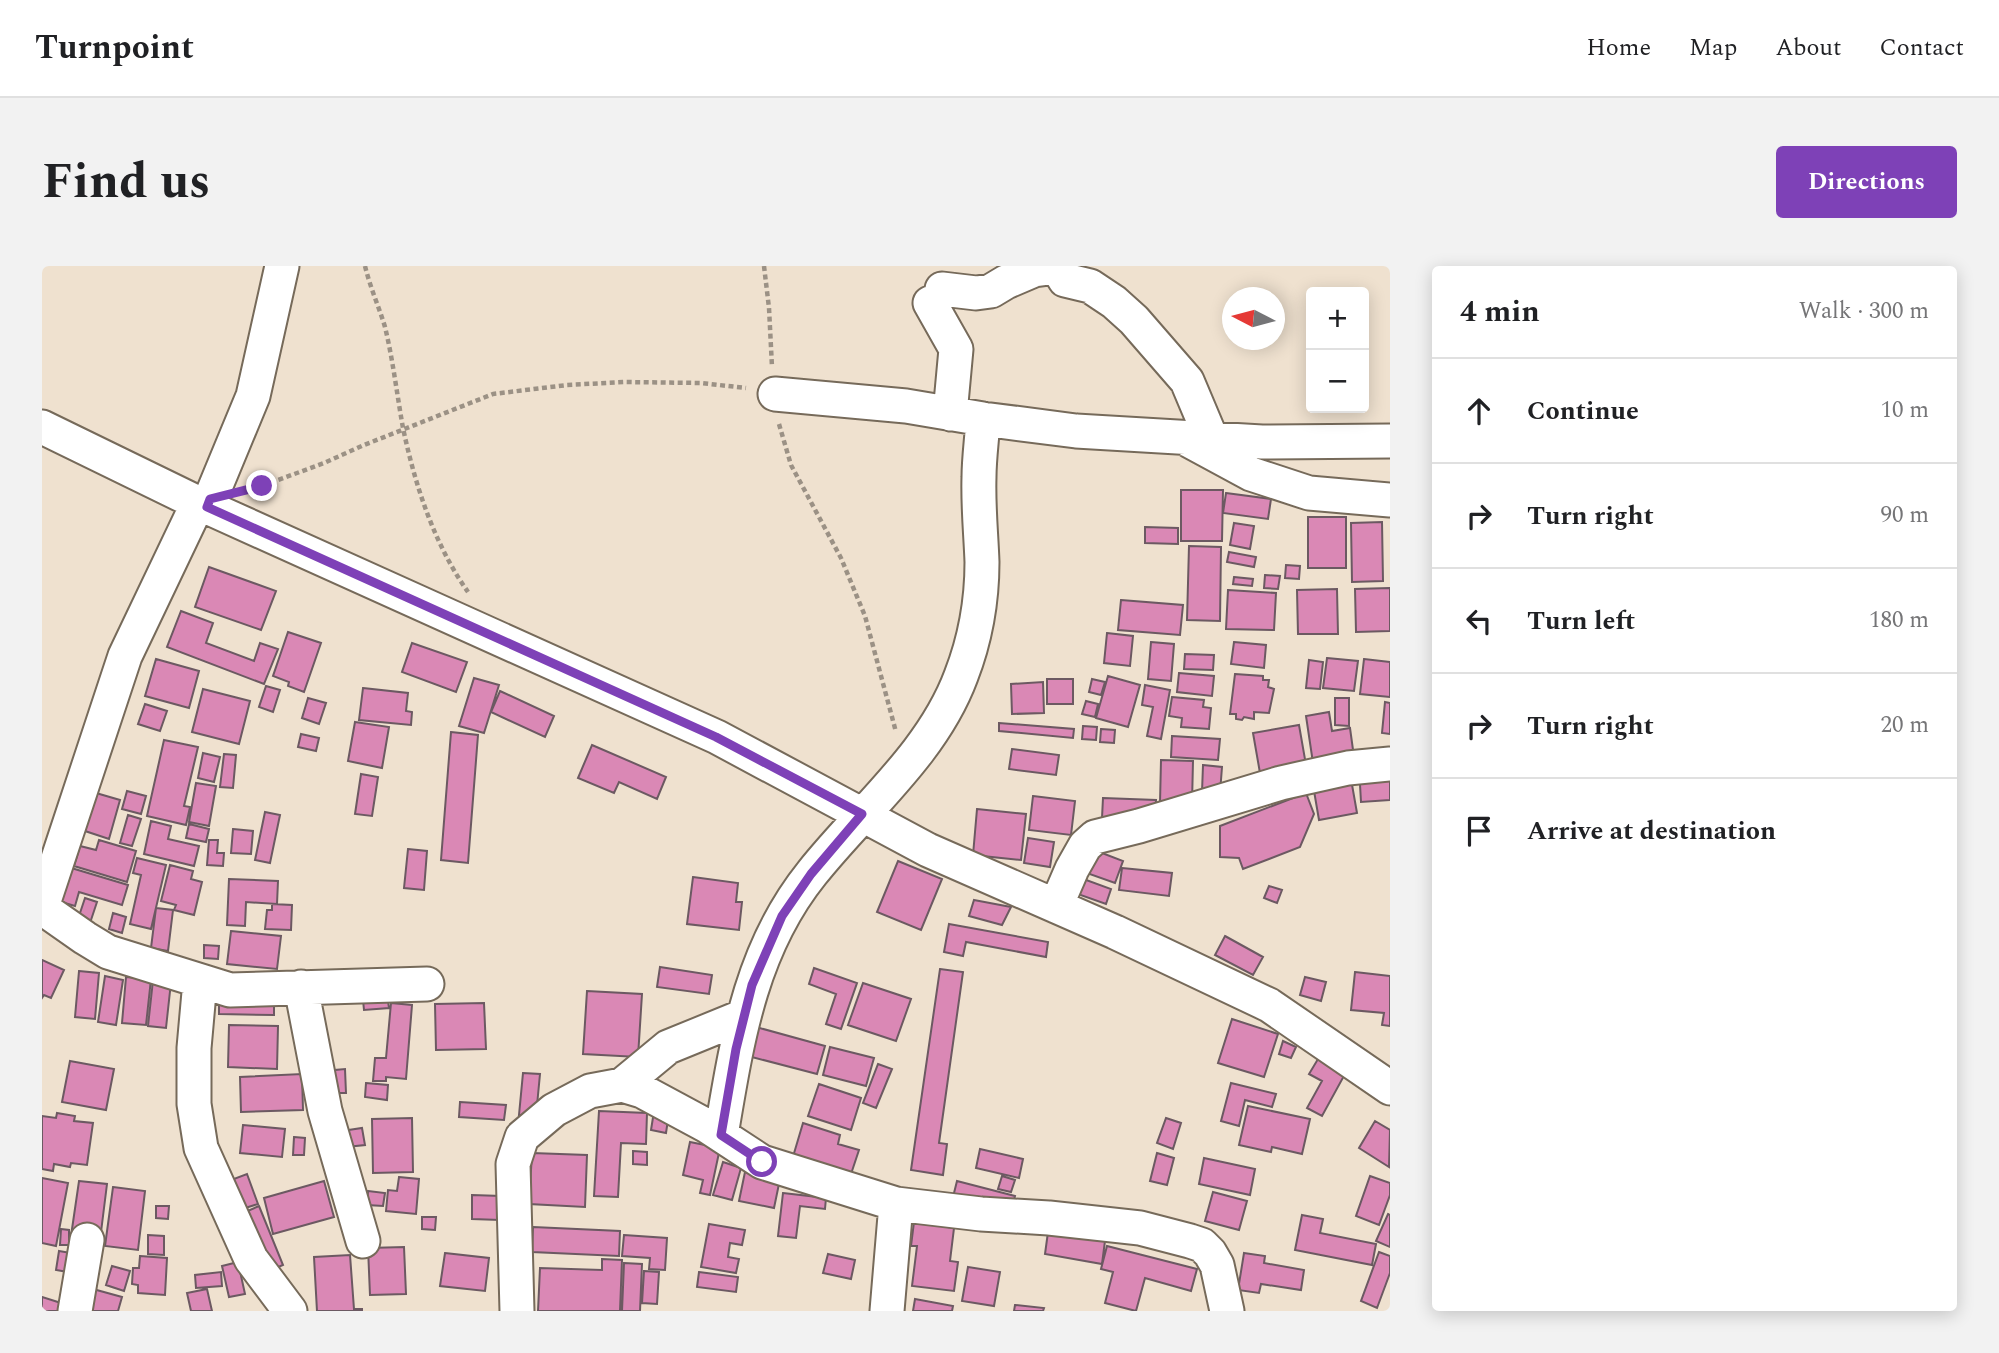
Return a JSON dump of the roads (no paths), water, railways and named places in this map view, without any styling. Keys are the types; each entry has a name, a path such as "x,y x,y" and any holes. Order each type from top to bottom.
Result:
{"street":[{"path":"282,266 253,396 205,503 125,656 42,908 108,952 230,989 427,984"},
{"path":"950,414 956,349 936,296 991,291 1034,270 1057,266 1065,279 1090,286 1114,302 1134,320 1187,380 1196,437 1251,474 1309,493 1390,500"},
{"path":"775,394 855,400 1076,431 1262,442 1390,441"},
{"path":"721,1135 736,1049 752,985 782,916 811,874 905,767 946,711 962,675 977,622 982,565 979,477 983,419"},
{"path":"42,427 716,737 958,864 1115,932 1269,1005 1390,1088"},
{"path":"1056,906 1072,869 1086,846 1096,837 1282,783 1348,768 1390,764"},
{"path":"200,981 194,1048 194,1104 201,1148 251,1259 290,1311"},
{"path":"301,988 325,1111 363,1241"},
{"path":"622,1085 668,1047 744,1016"},
{"path":"517,1311 513,1164 522,1137 554,1110 590,1091 622,1085 642,1091 721,1135 762,1162 896,1204 1140,1228 1202,1245 1217,1265 1227,1311"},
{"path":"887,1311 896,1204"},
{"path":"75,1311 87,1240"}]}
